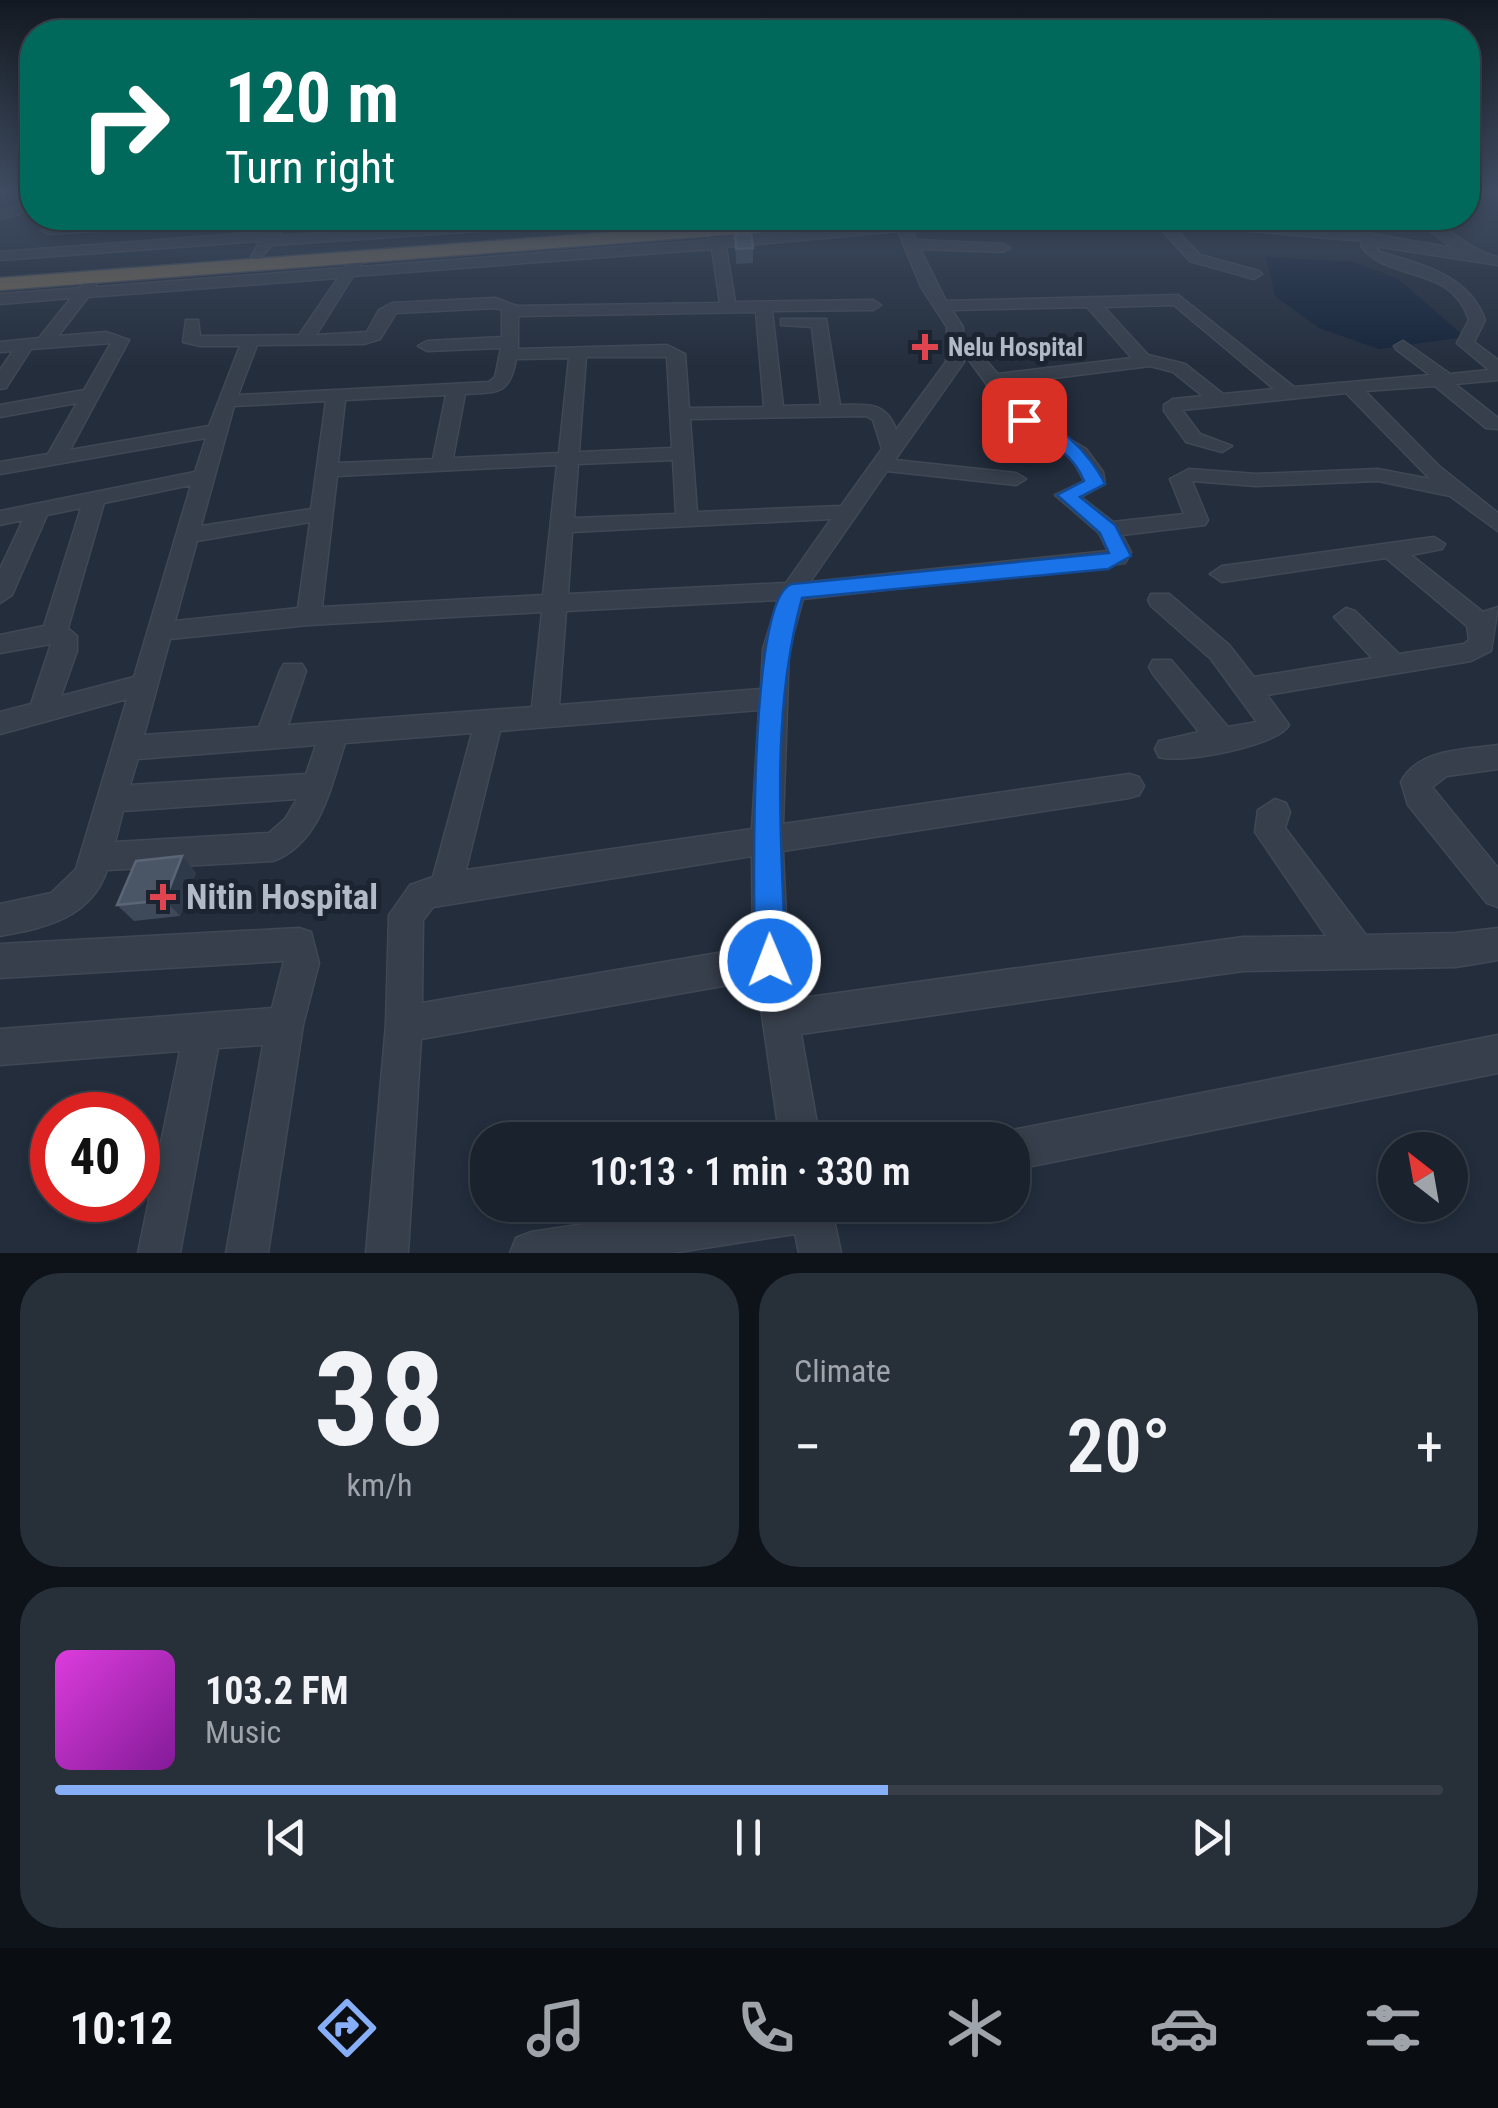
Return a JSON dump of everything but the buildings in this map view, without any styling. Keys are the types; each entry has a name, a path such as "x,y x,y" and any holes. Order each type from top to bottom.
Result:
{"highway":[{"path":"0,276 208,252"},
{"path":"0,284 90,285 509,252"}],"street":[{"path":"0,256 46,252"},
{"path":"719,252 728,306"},
{"path":"162,631 309,616 792,591 1108,562 1120,556 1108,530 1066,495 1095,484 1086,462 1066,443 1024,420 996,380 957,338 914,252"},
{"path":"1191,252 1196,258 1254,274"},
{"path":"1374,252 1443,280 1466,296 1477,320 1465,343 1497,374"},
{"path":"1451,252 1498,261"},
{"path":"1467,252 1472,256"},
{"path":"304,340 354,264"},
{"path":"0,298 90,285"},
{"path":"0,384 90,285"},
{"path":"1090,301 1146,362"},
{"path":"941,306 1183,301 1290,392"},
{"path":"192,323 188,335 192,340 364,339 376,332 384,312 399,308 495,303 508,305 510,311 510,348 502,382 486,389 226,401"},
{"path":"510,311 728,306 765,314 820,314 873,305"},
{"path":"765,314 774,409"},
{"path":"820,314 831,408"},
{"path":"0,346 106,337 121,340 56,457"},
{"path":"797,1122 770,961 767,841 776,649 792,591 954,362 957,338"},
{"path":"0,920 52,911 67,904 80,891 96,857 226,401 250,341"},
{"path":"426,346 673,351 678,360 687,520"},
{"path":"1403,346 1493,424"},
{"path":"544,719 578,352"},
{"path":"996,380 1146,362 1179,368 1217,399"},
{"path":"1222,446 1193,438 1171,408 1217,399 1497,374"},
{"path":"1350,388 1458,491 1493,516"},
{"path":"442,464 456,391"},
{"path":"0,411 94,394"},
{"path":"309,616 336,397"},
{"path":"680,414 831,408 878,413 886,457"},
{"path":"0,468 218,430"},
{"path":"325,470 684,453"},
{"path":"886,457 1016,479"},
{"path":"1108,530 1197,520 1180,480 1189,475 1246,480 1378,475 1458,491"},
{"path":"0,518 205,476"},
{"path":"54,633 95,499"},
{"path":"0,595 38,511"},
{"path":"561,526 846,512"},
{"path":"188,536 320,514"},
{"path":"1222,574 1434,544"},
{"path":"1248,688 1471,652 1482,644 1489,618 1390,550"},
{"path":"1160,600 1199,630 1275,725 1266,731 1169,750"},
{"path":"1346,617 1393,664"},
{"path":"0,644 54,633 67,642 42,711"},
{"path":"1162,667 1223,741"},
{"path":"268,738 293,671"},
{"path":"0,723 147,683"},
{"path":"129,748 772,699"},
{"path":"446,888 488,723"},
{"path":"96,857 273,847 294,834 334,734"},
{"path":"1498,757 1440,765 1416,782 1419,796 1498,892"},
{"path":"114,800 314,786"},
{"path":"387,1253 404,1024 406,915 422,896 446,888 1129,786"},
{"path":"1275,812 1269,819 1270,832 1358,952"},
{"path":"0,961 292,942 302,950 285,1025 247,1253"},
{"path":"782,1020 1243,954 1456,950 1498,944"},
{"path":"404,1024 770,961"},
{"path":"0,1047 285,1025"},
{"path":"159,1253 202,1030"},
{"path":"1030,1146 1498,1054"},
{"path":"531,1253 724,1222"},
{"path":"814,1222 820,1253"}],"water":[{"path":"1266,257 1353,262 1397,278 1465,337 1379,349 1319,328 1275,296"}],"place":[{"name":"Nelu Hospital","path":"925,347"},
{"name":"Nitin Hospital","path":"163,897"}],"route":[{"path":"770,961 767,841 772,699 776,649 792,591 1108,562 1120,556 1101,522 1070,502 1066,495 1095,484 1086,462 1066,443 1024,420"}]}
